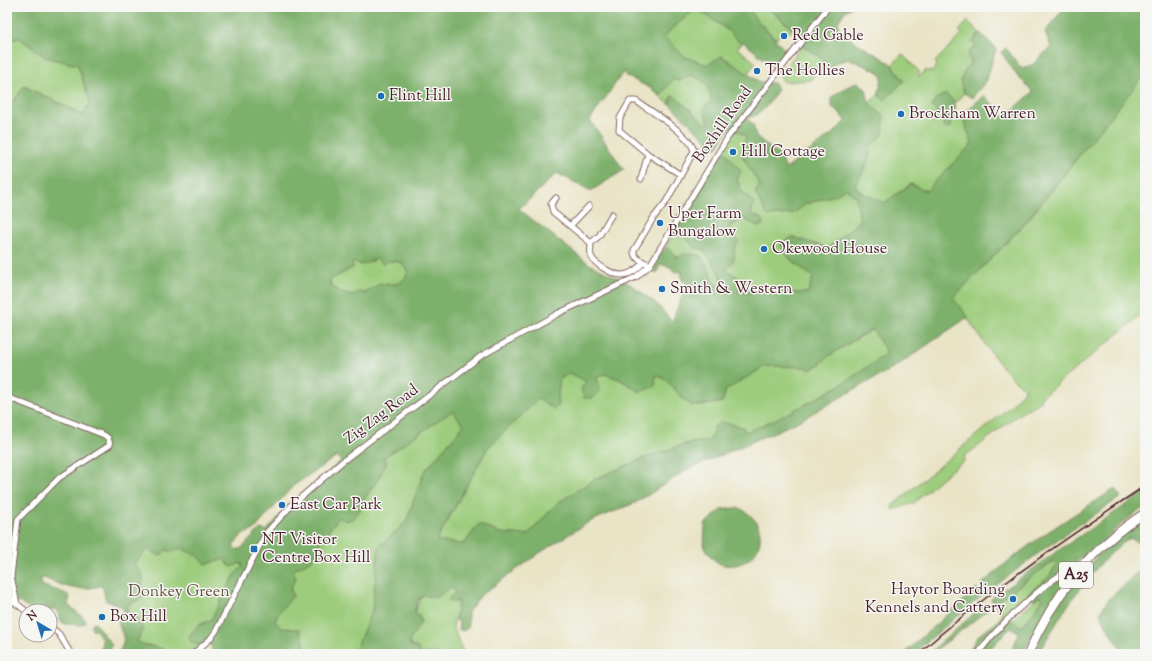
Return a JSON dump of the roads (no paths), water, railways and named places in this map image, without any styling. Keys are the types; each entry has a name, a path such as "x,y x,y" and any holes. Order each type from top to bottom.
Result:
{"main road":[{"name":"A25","path":"1028,654 1037,634 1059,597 1087,560 1110,539 1145,513"}],"street":[{"name":"Boxhill Road","path":"650,265 728,137 828,7"},
{"path":"650,265 636,258 634,255 634,250 654,217 666,202 681,175 694,151 693,146 658,115 636,101 630,101 620,118 619,130 648,154 681,175"},
{"path":"641,179 648,154"},
{"path":"556,198 551,204 553,212 571,225 591,243 591,256 594,261 615,274 622,276 630,273 644,262"},
{"path":"571,225 589,206"},
{"path":"591,243 599,236 612,214"},
{"name":"Zig Zag Road","path":"193,654 210,639 216,631 266,533 274,523 307,491 343,461 480,356 559,313 636,277 650,265"},
{"path":"7,397 104,435 108,438 110,445 59,478 18,519 12,565 12,583 17,604"},
{"path":"978,654 988,640 1039,592 1078,563 1087,560"},
{"path":"12,583 7,591 7,595 17,604"},
{"path":"58,633 71,654"}],"railway":[{"path":"918,654 972,608 1028,566 1145,486"}],"place":[{"name":"Red Gable","path":"784,36"},
{"name":"The Hollies","path":"757,71"},
{"name":"Flint Hill","path":"381,96"},
{"name":"Brockham Warren","path":"901,114"},
{"name":"Hill Cottage","path":"733,152"},
{"name":"Uper Farm Bungalow","path":"660,223"},
{"name":"Okewood House","path":"764,249"},
{"name":"Smith & Western","path":"662,289"},
{"name":"East Car Park","path":"282,505"},
{"name":"NT Visitor Centre Box Hill","path":"254,549"},
{"name":"Haytor Boarding Kennels and Cattery","path":"1013,599"},
{"name":"Box Hill","path":"102,617"}],"park label":[{"name":"Donkey Green","path":"179,592"}]}
